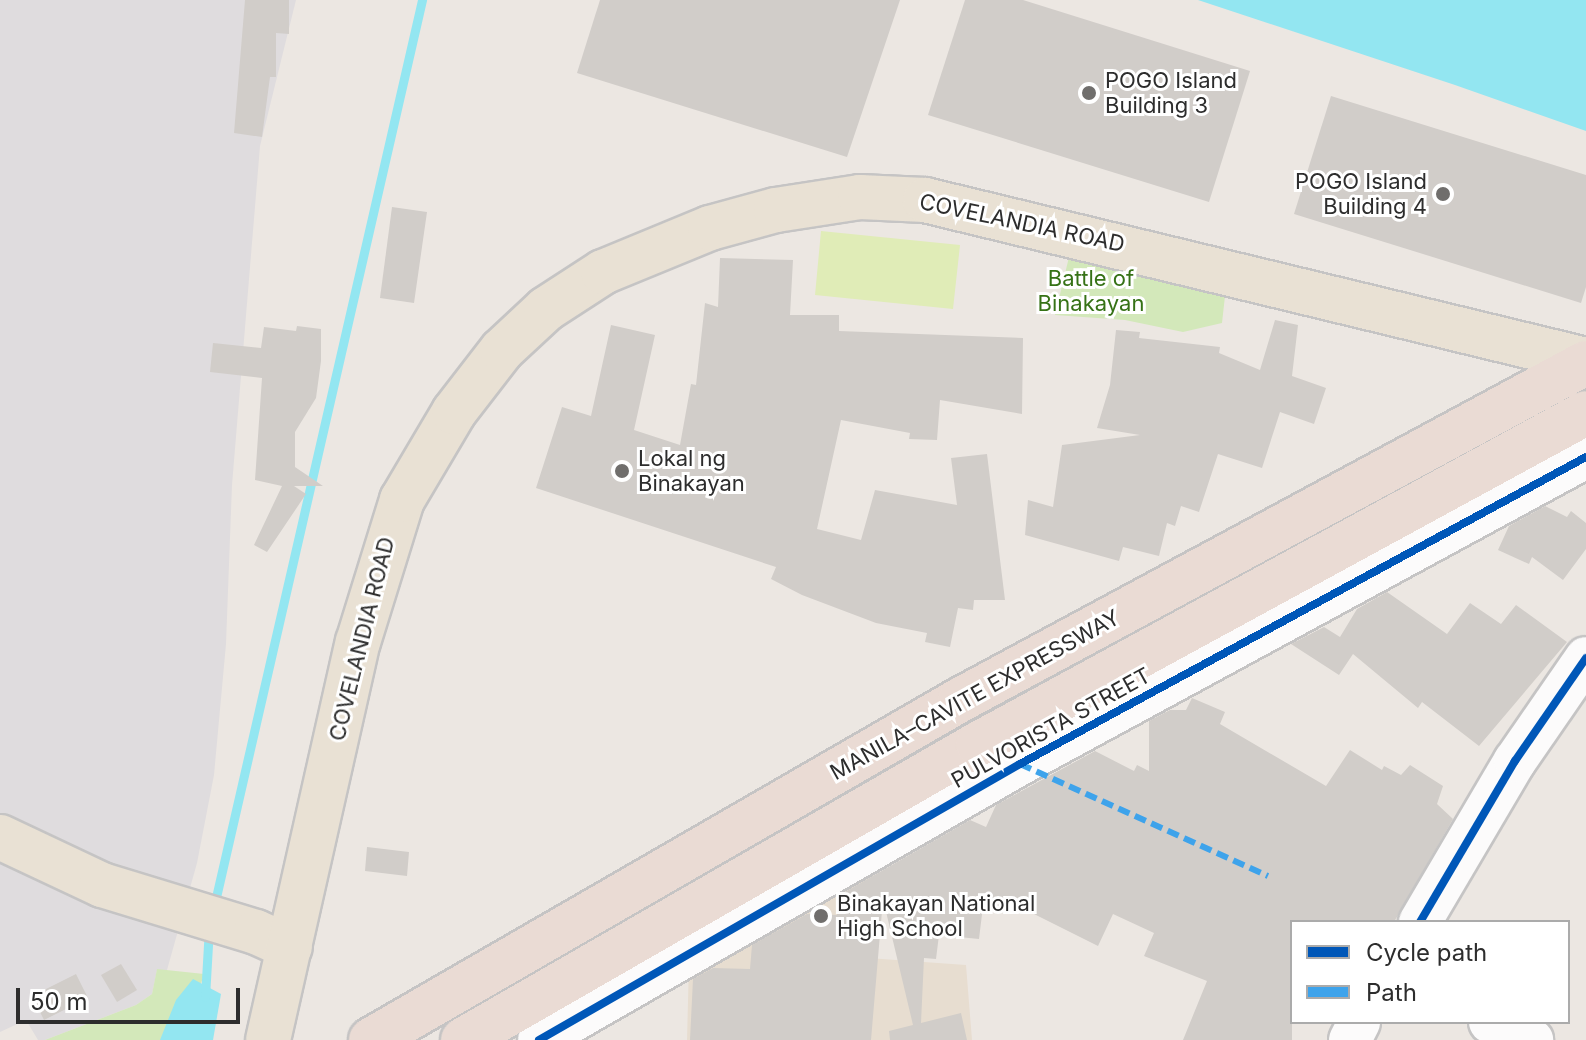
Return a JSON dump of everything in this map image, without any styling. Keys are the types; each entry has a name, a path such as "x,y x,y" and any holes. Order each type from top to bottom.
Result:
{"highway":[{"name":"MANILA–CAVITE EXPRESSWAY","path":"371,1040 960,700 1586,362"},
{"name":"MANILA–CAVITE EXPRESSWAY","path":"463,1040 978,744 1586,413"}],"main road":[{"name":"COVELANDIA ROAD","path":"268,1040 273,939 368,600 402,500 454,412 524,327 574,289 641,255 776,210 860,197 925,200 1586,362"},
{"path":"0,837 102,885 273,939"}],"street":[{"name":"PULVORISTA STREET","path":"539,1040 1033,757 1586,457"},
{"path":"1421,920 1515,761 1586,658"},
{"path":"1495,1024 1532,1040"}],"shaded area":[{"path":"0,0 296,0 260,146 232,485 226,644 214,775 197,863 167,970 157,970 152,994 136,1005 45,1040 38,1040 26,1020 0,1032"},
{"name":"Binakayan National High School","path":"850,871 875,873 868,958 966,965 972,1040 687,1040 689,963"}],"green space":[{"path":"821,231 960,245 953,309 815,295"},
{"name":"Battle of Binakayan","path":"1069,257 1225,296 1222,323 1183,332 1125,320 1055,315"},
{"path":"157,969 204,974 183,1040 45,1040 136,1005 152,994"}],"water":[{"path":"1198,0 1586,0 1586,131 1455,85"},
{"path":"193,979 221,994 213,1040 160,1040 176,1000"}],"building":[{"path":"245,0 289,0 289,34 276,33 276,77 270,77 262,137 234,133"},
{"path":"600,0 900,0 847,157 577,73"},
{"name":"POGO Island Building 3","path":"965,0 1023,0 1250,71 1209,202 928,115"},
{"name":"POGO Island Building 4","path":"1331,96 1586,175 1586,287 1581,303 1294,214"},
{"path":"392,207 427,212 414,303 380,298"},
{"path":"720,258 793,260 790,315 839,315 839,331 1023,338 1022,414 940,400 937,440 909,439 910,433 841,420 817,529 861,540 875,490 957,505 951,458 987,454 1005,600 974,600 973,610 958,608 950,647 925,642 927,633 876,623 802,595 771,579 776,567 536,488 562,407 591,416 611,325 655,335 634,430 680,445 691,384 696,385 705,303 718,307"},
{"path":"1275,320 1298,325 1292,376 1326,388 1314,424 1280,412 1262,468 1218,454 1199,512 1181,506 1175,526 1167,523 1159,556 1123,547 1119,561 1025,535 1028,500 1053,507 1062,445 1140,435 1097,428 1110,385 1116,330 1140,332 1139,338 1220,347 1219,353 1260,370"},
{"path":"297,326 321,329 321,361 316,398 295,432 295,467 323,486 294,486 306,494 267,552 254,545 282,486 255,480 262,378 210,372 213,343 261,348 264,327 296,331"},
{"path":"1545,506 1567,517 1571,511 1586,523 1586,549 1563,580 1532,557 1529,564 1498,550 1509,526"},
{"path":"1387,592 1447,634 1470,603 1501,624 1516,605 1567,642 1479,746 1422,702 1418,708 1353,654 1339,675 1291,644 1324,627 1340,637 1357,609"},
{"path":"1192,698 1225,712 1220,724 1326,786 1350,750 1382,770 1384,766 1401,775 1410,765 1443,786 1437,804 1453,819 1395,920 1290,920 1292,1040 1183,1040 1207,981 1144,956 1154,933 1113,914 1098,946 1024,909 983,906 979,939 939,935 936,959 924,958 921,1023 961,1013 967,1040 890,1040 889,1031 913,1025 883,899 871,1040 690,1040 693,979 713,968 750,969 752,945 807,914 837,915 838,896 970,820 986,827 996,805 1095,751 1134,771 1137,765 1149,771 1149,721 1170,710 1186,710"},
{"path":"367,847 409,852 407,876 365,871"},
{"path":"121,964 137,990 117,1002 101,975"},
{"path":"76,974 88,998 44,1020 32,996"}],"waterway":[{"path":"214,906 422,0"},
{"path":"205,997 209,928"}],"marked path":[{"path":"1020,764 1268,876"}],"cycle path":[{"path":"539,1040 1020,764 1586,457"},
{"path":"1421,920 1515,761 1586,658"}],"place":[{"name":"POGO Island Building 3","path":"1089,93"},
{"name":"POGO Island Building 4","path":"1443,194"},
{"name":"Lokal ng Binakayan","path":"622,471"},
{"name":"Binakayan National High School","path":"821,916"}]}
